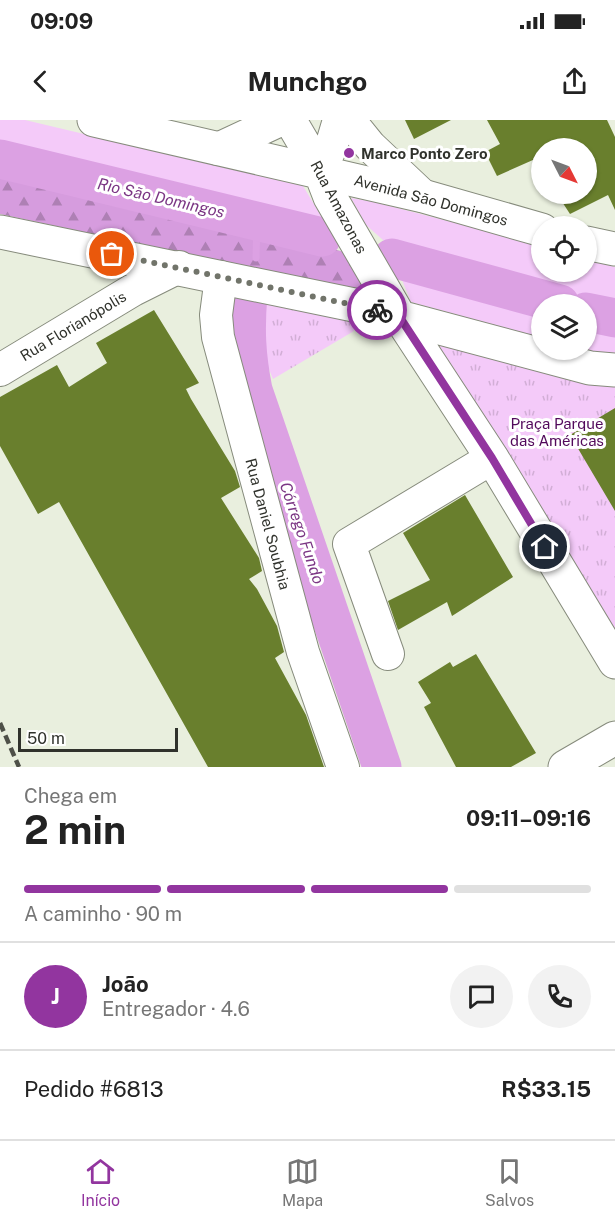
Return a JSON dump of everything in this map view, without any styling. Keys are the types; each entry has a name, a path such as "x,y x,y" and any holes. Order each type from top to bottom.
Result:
{"main road":[{"name":"Avenida São Domingos","path":"94,120 218,149 325,184 423,196 531,227"},
{"name":"Rua Amazonas","path":"325,184 392,304 492,458 615,662"},
{"path":"0,232 179,267 354,305 392,304 590,368 615,370"},
{"path":"597,245 615,249"},
{"path":"565,767 615,738"}],"street":[{"path":"218,149 280,120"},
{"name":"Rua Amazonas","path":"290,120 325,184"},
{"path":"325,184 331,147 339,120"},
{"path":"349,120 370,147 401,162 423,196"},
{"name":"Rua Florianópolis","path":"0,370 133,290 179,267"},
{"name":"Rua Daniel Soubhia","path":"232,279 216,315 218,337 303,652 343,767"},
{"path":"388,654 349,544 492,458"}],"green space":[{"path":"0,120 25,120 303,186 329,229 0,150"},
{"path":"0,172 345,252 368,293 0,214"},
{"path":"351,198 531,242 531,282 383,240 366,225"},
{"path":"597,262 615,267 615,303 597,300 597,294 575,294 532,282 597,282"},
{"path":"398,270 531,306 531,335 411,302"},
{"path":"266,290 353,308 354,331 273,379 265,357 260,324"},
{"path":"597,324 615,329 615,356 597,353"},
{"name":"Praça Parque das Américas","path":"427,337 615,383 615,637"}],"building":[{"path":"405,120 451,120 414,139"},
{"path":"487,120 607,120 615,137 615,210 608,195 597,200 597,138 531,138 531,161 497,176 485,152 500,144"},
{"path":"564,204 590,204 570,214"},
{"path":"154,310 199,383 186,389 235,471 240,487 221,498 259,558 262,571 249,579 277,626 284,652 275,658 306,715 324,767 208,767 59,502 38,514 0,446 0,397 57,365 69,387 107,363 96,343"},
{"path":"615,408 615,511 570,435"},
{"path":"465,495 513,577 452,616 447,602 398,630 388,601 430,580 403,533"},
{"path":"476,654 536,753 511,767 456,767 424,707 431,703 418,682 450,662 453,667"}],"waterway":[{"name":"Rio São Domingos","path":"0,159 322,237"},
{"path":"256,258 257,222"},
{"name":"Rio São Domingos","path":"392,258 531,296"},
{"name":"Córrego Fundo","path":"248,294 247,342 253,390 382,767"},
{"name":"Rio São Domingos","path":"597,314 615,318"}],"railway":[{"path":"0,723 19,767"}],"way so far":[{"path":"112,254 377,310"}],"place":[{"name":"Marco Ponto Zero","path":"349,153"}],"route":[{"path":"377,310 399,316 492,458 545,547"}]}
